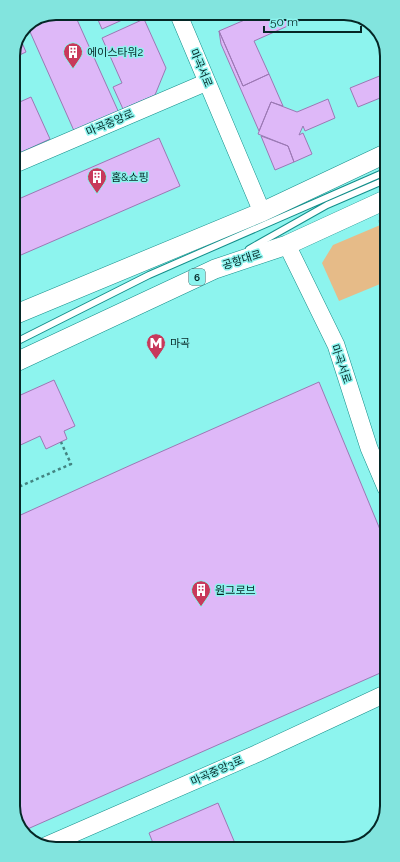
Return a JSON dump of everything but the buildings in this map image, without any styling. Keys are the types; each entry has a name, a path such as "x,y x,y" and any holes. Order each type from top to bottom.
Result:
{"main road":[{"path":"20,313 262,212 380,156"},
{"name":"공항대로","path":"20,360 215,269 287,244 380,203"}],"street":[{"name":"마곡서로","path":"180,20 262,212"},
{"name":"마곡중앙로","path":"20,162 207,82"},
{"name":"마곡서로","path":"287,244 336,345 369,448 380,474"},
{"name":"마곡중앙3로","path":"54,842 256,754 380,696"}],"lane":[{"path":"20,340 149,275 380,174"},
{"path":"215,269 327,205 380,182"}],"path":[{"path":"20,486 71,464 61,442"}],"shaded area":[{"path":"380,225 380,284 339,301 322,263 333,245"}],"place":[{"name":"에이스타워2","path":"73,69"},
{"name":"홈&쇼핑","path":"97,194"},
{"name":"마곡","path":"156,360"},
{"name":"원그로브","path":"201,607"}]}
